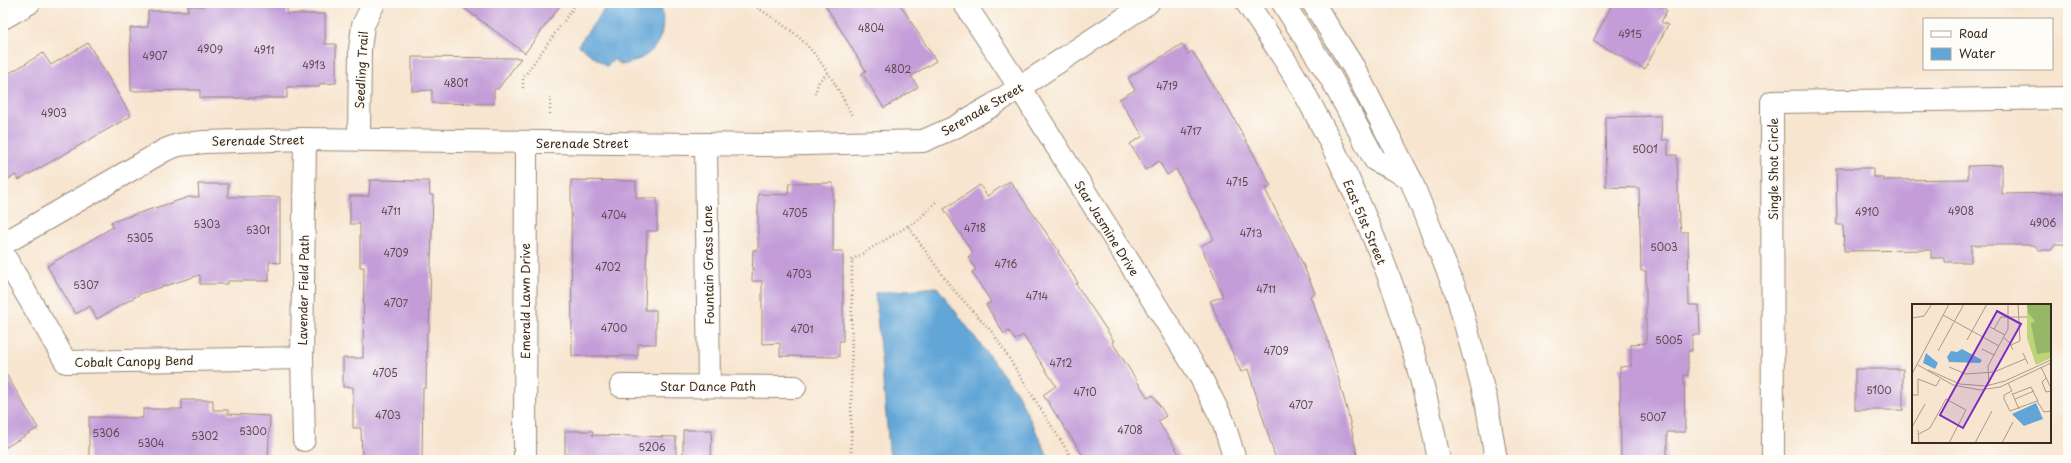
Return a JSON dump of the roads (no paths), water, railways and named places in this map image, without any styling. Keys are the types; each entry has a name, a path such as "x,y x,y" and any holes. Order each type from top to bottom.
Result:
{"street":[{"path":"3,18 30,3"},
{"name":"Seedling Trail","path":"359,139 360,49 363,25 374,3"},
{"name":"Star Jasmine Drive","path":"964,3 1020,88 1199,374 1223,421 1235,460"},
{"name":"Serenade Street","path":"3,244 152,158 178,145 204,142 359,139 526,143 767,145 923,141 955,127 1020,88 1148,3"},
{"name":"East 51st Street","path":"1247,3 1304,92 1363,210 1400,310 1430,412 1439,460"},
{"path":"1283,3 1332,80 1375,160 1410,178"},
{"path":"1313,3 1354,68 1410,178 1457,294 1486,400 1496,460"},
{"name":"Single Shot Circle","path":"1774,460 1772,102 2068,98"},
{"name":"Lavender Field Path","path":"304,440 302,358 305,139"},
{"name":"Emerald Lawn Drive","path":"525,460 526,143"},
{"name":"Fountain Grass Lane","path":"706,144 709,386"},
{"name":"Cobalt Canopy Bend","path":"3,254 66,362 302,358"},
{"name":"Star Dance Path","path":"621,386 795,387"}],"water":[{"path":"609,3 653,3 662,10 663,21 659,39 655,47 649,53 632,62 622,65 613,59 607,67 578,45"},
{"path":"937,287 1017,393 1050,460 890,460 875,293"}]}
